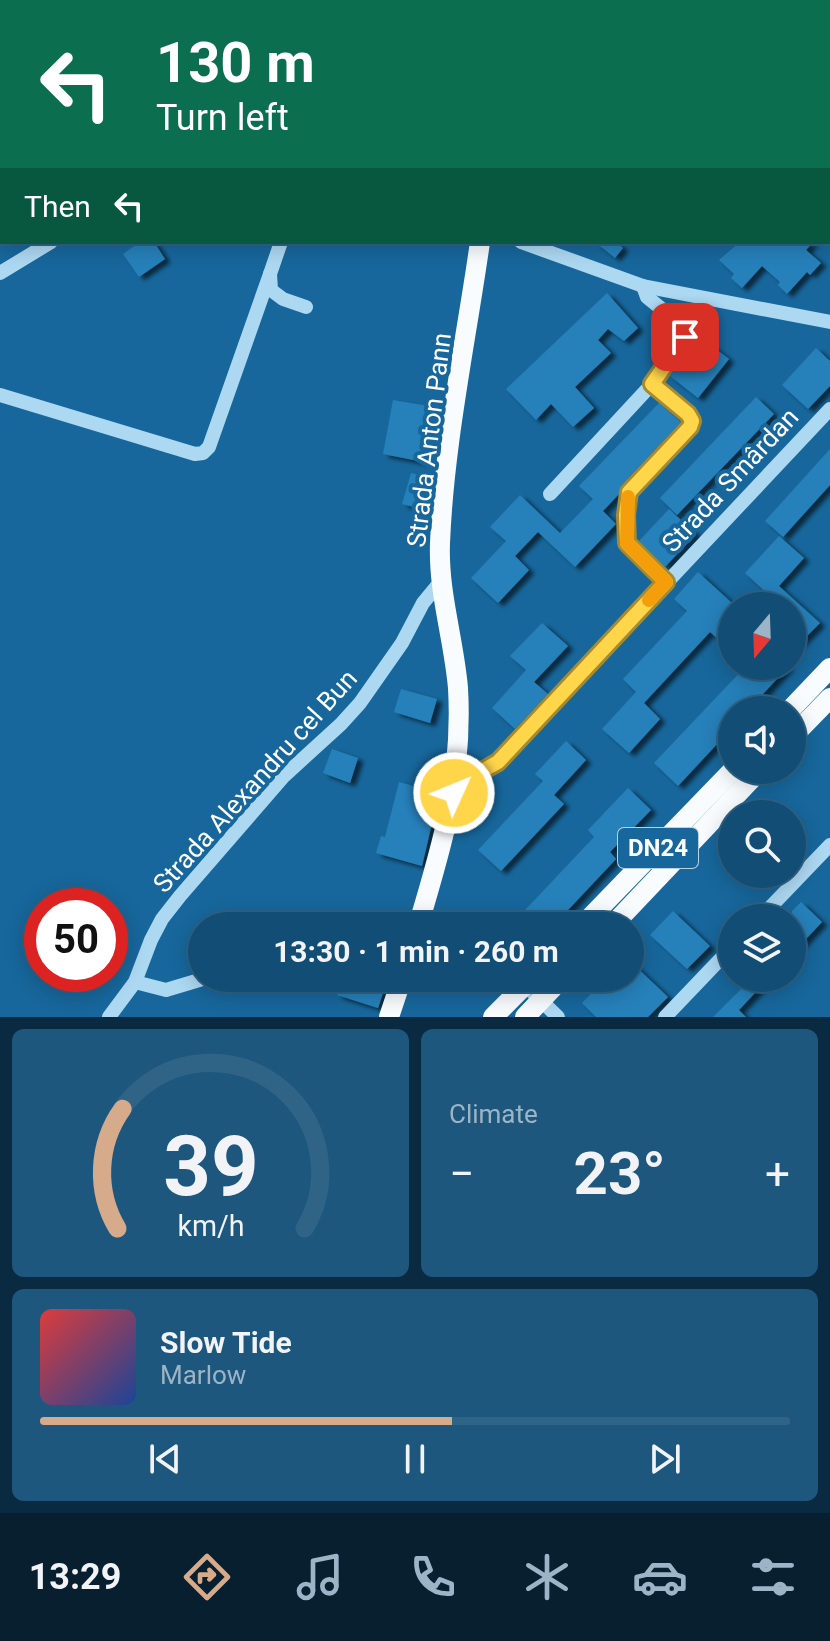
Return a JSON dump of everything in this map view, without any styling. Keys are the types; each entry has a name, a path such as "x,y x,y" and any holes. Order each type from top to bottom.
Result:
{"main road":[{"name":"Strada Anton Pann","path":"422,912 445,834 457,771 457,685 440,546 447,465 480,244"},
{"path":"803,696 830,668"},
{"path":"806,723 830,698"},
{"name":"DN24","path":"596,912 719,784"},
{"name":"DN24","path":"625,912 747,784"},
{"path":"390,1016 398,992"},
{"path":"493,1017 518,992"},
{"path":"525,1017 549,992"}],"street":[{"path":"0,273 48,244"},
{"path":"0,395 195,454 203,453 209,447 280,244"},
{"path":"527,244 643,286 830,322"},
{"path":"270,274 271,290 283,299 306,307"},
{"path":"550,494 652,384 685,337 685,328 647,297 643,286"},
{"path":"652,384 688,414 692,421 690,427 629,492 627,501 627,543 666,582"},
{"name":"Strada Smârdan","path":"457,771 477,774 498,762 830,409"},
{"name":"Strada Alexandru cel Bun","path":"109,1017 135,982 162,919 284,776 360,703 402,643 423,603 442,580"},
{"path":"773,904 830,845"},
{"path":"665,1017 718,962"},
{"path":"135,982 166,990 188,983"},
{"path":"535,992 558,1017"}],"building":[{"path":"137,244 155,244 165,259 139,277 123,254"},
{"path":"598,244 618,244 623,248 615,258"},
{"path":"738,244 811,244 806,250 821,263 810,275 807,272 787,294 778,285 780,282 762,266 742,288 731,278 734,274 719,260"},
{"path":"607,293 638,328 624,341 608,329 598,340 611,353 575,387 594,408 573,427 551,404 536,420 506,389"},
{"path":"699,336 729,359 698,398 670,376"},
{"path":"816,348 830,361 830,386 808,409 782,385"},
{"path":"756,397 774,414 677,515 660,498"},
{"path":"393,400 435,407 424,462 383,454"},
{"path":"659,403 681,422 622,485 619,494 603,511 616,524 575,567 538,532 515,556 529,570 498,603 471,578 506,541 490,527 520,495 560,533 593,499 579,486"},
{"path":"830,449 830,485 783,537 765,521"},
{"path":"411,473 432,478 426,510 402,504"},
{"path":"669,509 696,534 665,567 639,541"},
{"path":"779,536 804,558 779,586 786,592 766,592 745,573"},
{"path":"698,572 720,592 718,639 710,632 644,703 660,719 629,753 602,729 636,692 623,679 687,611 674,599"},
{"path":"806,610 820,623 806,637"},
{"path":"542,623 568,646 534,682 548,694 515,729 492,708 526,670 510,656"},
{"path":"733,680 776,680 761,696 718,696 718,743 678,786 654,763"},
{"path":"401,689 437,699 430,723 394,712"},
{"path":"566,741 586,760 554,795 564,804 501,871 478,850 543,781 535,774"},
{"path":"332,749 358,758 350,783 323,773"},
{"path":"399,782 439,793 422,866 376,853 381,836 385,837"},
{"path":"628,788 651,810 610,852 616,859 566,912 523,912 594,837 588,830"},
{"path":"806,907 822,922 806,939"},
{"path":"673,911 710,946 687,969 650,935"},
{"path":"644,974 668,997 648,1017 596,1017 582,1003 593,992 644,992"},
{"path":"338,992 383,992 378,1008 337,995"},
{"path":"738,992 756,992 739,1010 746,1017 713,1017"}],"slow traffic":[{"path":"628,497 627,543 666,582 649,600"}],"route":[{"path":"454,793 457,771 477,774 498,762 666,582 627,543 627,501 629,492 690,427 692,421 688,414 652,384 685,337"}]}
